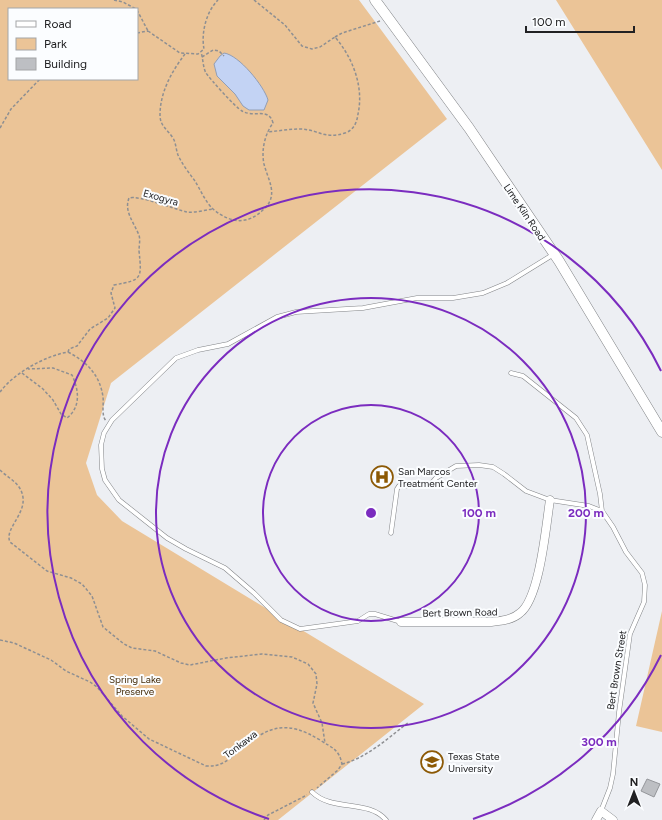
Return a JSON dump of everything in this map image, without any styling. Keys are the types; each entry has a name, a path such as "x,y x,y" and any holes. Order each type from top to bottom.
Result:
{"street":[{"name":"Lime Kiln Road","path":"375,0 389,17 469,128 554,254 662,432"},
{"name":"Bert Brown Road","path":"401,622 491,622 505,620 520,614 530,598 537,578 550,500"},
{"path":"596,820 601,811 613,820"}],"lane":[{"path":"401,622 375,614 370,614 358,621 300,629 281,620 254,593 225,568 167,538 119,500 105,480 101,462 102,439 110,423 176,358 198,350 228,344 284,314 363,308 411,299 453,298 483,293 507,283 554,254"},
{"path":"391,533 397,489 399,486 430,485 436,478 456,466 472,464 493,467 526,491 550,500 589,506 602,511 600,494 587,435 576,418 523,376 511,373"},
{"name":"Bert Brown Street","path":"601,811 613,774 619,712 630,634 644,602 645,585 642,572 626,552 613,527 602,511"},
{"path":"312,792 318,798 332,803 369,809 381,814 386,820"}],"path":[{"path":"114,0 123,2 135,8"},
{"path":"138,11 148,32 180,53 198,54 204,49 205,24 210,11 218,0"},
{"path":"254,0 285,25 302,46 312,49 320,47 342,33 376,23 389,17"},
{"path":"138,34 148,32"},
{"path":"267,132 302,129 332,136 347,132 354,127 357,120 360,93 352,63 344,48 335,37"},
{"path":"202,57 213,50 219,51 224,56"},
{"path":"185,54 172,71 167,84 160,114 161,124 173,139 178,155 213,209 234,220 244,222 255,217 266,208 271,199 271,182 264,162 267,132 273,123 272,118 268,114 251,114 242,111 206,72 201,52"},
{"path":"0,128 10,109 39,80"},
{"name":"Exogyra","path":"68,352 69,349 77,346 90,329 108,318 115,308 111,293 114,285 134,281 140,275 142,266 139,235 126,205 129,198 133,197 142,199 161,206 190,212 213,209"},
{"path":"0,392 43,358 68,352 81,359 91,368 99,382 103,396 103,416 110,423"},
{"path":"22,374 53,400 61,414 67,418 72,414 77,405 78,394 72,375 53,368 28,369"},
{"path":"0,470 20,487 23,497 18,518 9,532 8,538 10,542 46,571 71,578 82,584 92,596 100,621 108,632 132,648 155,651 181,663 190,665 226,658 262,654 299,659 308,664 316,674 317,684 313,703 322,723 325,744"},
{"name":"Tonkawa","path":"0,640 14,643 51,660 66,671 90,682 122,716 149,739 206,766 215,767 226,763 250,742 272,730 285,727 306,732 325,744 340,755 342,764"},
{"path":"264,820 268,815 312,792 338,770 342,764 353,761 376,748 409,722"}],"green space":[{"name":"Spring Lake Preserve","path":"0,0 359,0 447,119 111,383 86,463 97,495 122,521 424,704 278,820 0,820"},
{"path":"556,0 662,0 662,170"},
{"path":"662,611 662,732 636,726"}],"water":[{"path":"224,53 237,59 262,87 268,100 264,110 249,110 243,106 235,94 217,76 214,64"}],"building":[{"path":"647,779 660,784 654,797 641,791"}],"place":[{"name":"San Marcos Treatment Center","path":"382,477"},
{"name":"Texas State University","path":"432,762"}]}
